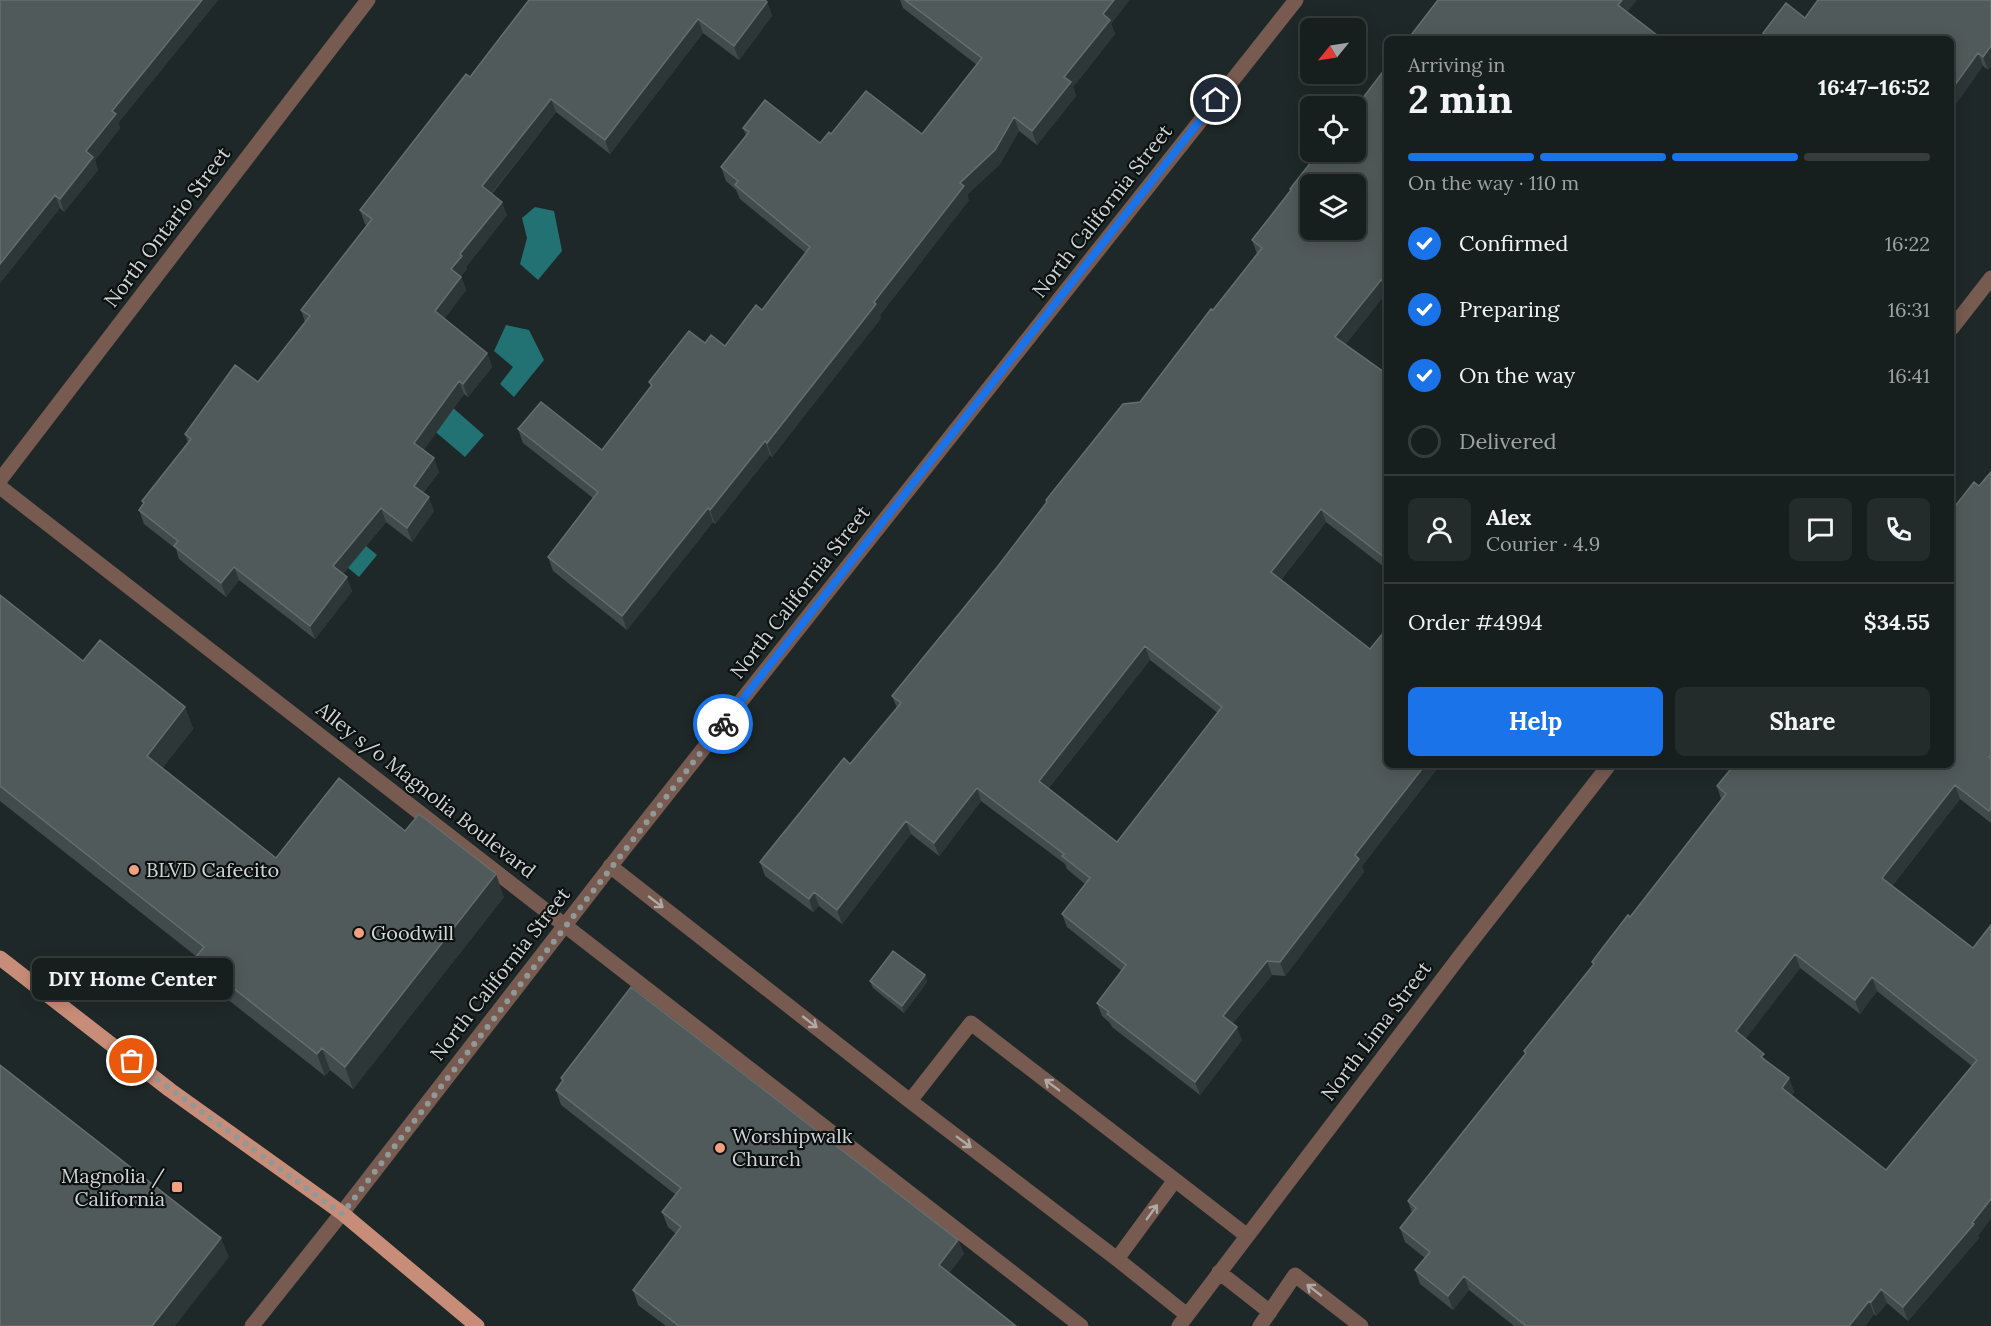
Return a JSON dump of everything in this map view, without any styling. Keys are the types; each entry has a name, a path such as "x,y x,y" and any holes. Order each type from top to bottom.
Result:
{"main road":[{"path":"0,958 170,1090 342,1214 477,1326"}],"street":[{"name":"North Ontario Street","path":"0,480 368,0"},
{"name":"North California Street","path":"252,1326 342,1214 610,866 1296,0"},
{"path":"1954,325 1991,278"},
{"name":"Alley s/o Magnolia Boulevard","path":"0,487 1081,1326"},
{"name":"North Lima Street","path":"1183,1321 1246,1235 1607,768"},
{"path":"610,866 910,1101 1117,1259 1183,1321"},
{"path":"910,1101 971,1023 1246,1235"},
{"path":"1117,1259 1175,1180"},
{"path":"1219,1272 1270,1312"},
{"path":"1260,1326 1295,1275 1360,1326"}],"water":[{"path":"535,207 554,211 562,251 538,280 520,264 527,238 522,218"},
{"path":"506,325 529,330 544,360 514,397 500,384 513,367 494,351"},
{"path":"444,400 484,435 465,457 425,423"},
{"path":"324,511 377,555 359,577 306,533"}],"building":[{"path":"0,0 202,0 112,111 116,114 86,151 93,157 60,199 55,195 0,264"},
{"path":"529,0 765,0 767,2 734,46 698,19 605,140 551,99 482,186 502,202 460,254 462,256 451,269 461,277 435,311 487,353 463,384 459,381 414,443 434,458 414,486 429,497 407,528 381,508 333,566 347,577 310,626 234,567 221,583 174,546 178,541 139,510 144,503 142,501 191,439 185,434 235,365 258,382 310,316 301,310 372,219 360,210 466,74 470,77"},
{"path":"905,0 1114,0 1103,14 1110,20 1064,77 1071,82 1032,131 1014,117 995,150 960,183 964,186 874,302 876,304 767,443 765,441 710,510 708,508 622,616 548,557 598,492 518,429 541,402 602,450 652,385 649,382 689,331 705,343 711,335 725,346 756,305 762,310 810,247 735,185 738,181 721,167 749,132 743,128 765,100 820,143 829,132 831,134 866,91 922,134 982,58"},
{"path":"1438,0 1622,0 1618,5 1658,36 1410,36"},
{"path":"1818,0 1991,0 1991,46 1983,57 1978,53 1954,86 1954,36 1767,36 1763,33 1786,3 1805,18"},
{"path":"1384,70 1384,282 1381,280 1335,337 1384,372 1384,557 1321,509 1271,572 1370,649 1384,632 1384,768 1423,768 1355,855 1359,859 1280,962 1267,961 1223,1016 1237,1027 1195,1082 1107,1014 1109,1012 1097,1003 1126,965 1062,914 1090,878 1062,856 1064,854 977,788 934,843 906,821 837,910 814,892 809,899 760,862 844,758 850,764 901,703 892,696 998,566 1047,502 1046,500 1123,404 1140,402 1211,309 1213,310 1262,248 1252,240 1300,176 1300,240 1366,240 1366,174 1302,174 1311,162 1366,162 1364,96","holes":["1145,646 1222,707 1117,842 1039,781"]},
{"path":"1991,472 1991,755 1989,757 1991,759 1991,808 1989,811 1955,785 1882,878 1973,948 1991,925 1991,1199 1972,1223 1974,1224 1903,1307 1881,1289 1849,1326 1526,1326 1464,1276 1448,1296 1415,1270 1430,1252 1400,1228 1416,1208 1408,1201 1526,1053 1524,1051 1594,964 1592,962 1628,915 1630,917 1726,794 1717,786 1732,768 1954,768 1954,507 1974,482 1979,486","holes":["1795,954 1855,1000 1872,977 1977,1060 1886,1170 1782,1088 1789,1078 1761,1057 1764,1054 1736,1031"]},
{"path":"0,595 83,661 100,640 185,707 147,756 276,858 339,778 405,831 419,814 496,874 345,1067 322,1048 317,1054 195,958 204,947 0,786"},
{"path":"893,951 925,975 902,1006 870,981"},
{"name":"Worshipwalk Church","path":"631,987 958,1240 939,1265 1016,1326 679,1326 633,1290 681,1227 662,1212 681,1188 556,1090 563,1080 561,1078"},
{"path":"0,1065 221,1238 152,1326 0,1326"}],"way so far":[{"path":"132,1061 342,1214 723,724"}],"place":[{"name":"BLVD Cafecito","path":"134,870"},
{"name":"Goodwill","path":"359,933"},
{"name":"DIY Home Center","path":"132,1061"},
{"name":"Worshipwalk Church","path":"720,1148"},
{"name":"Magnolia / California","path":"177,1187"}],"route":[{"path":"723,724 1216,100"}]}
